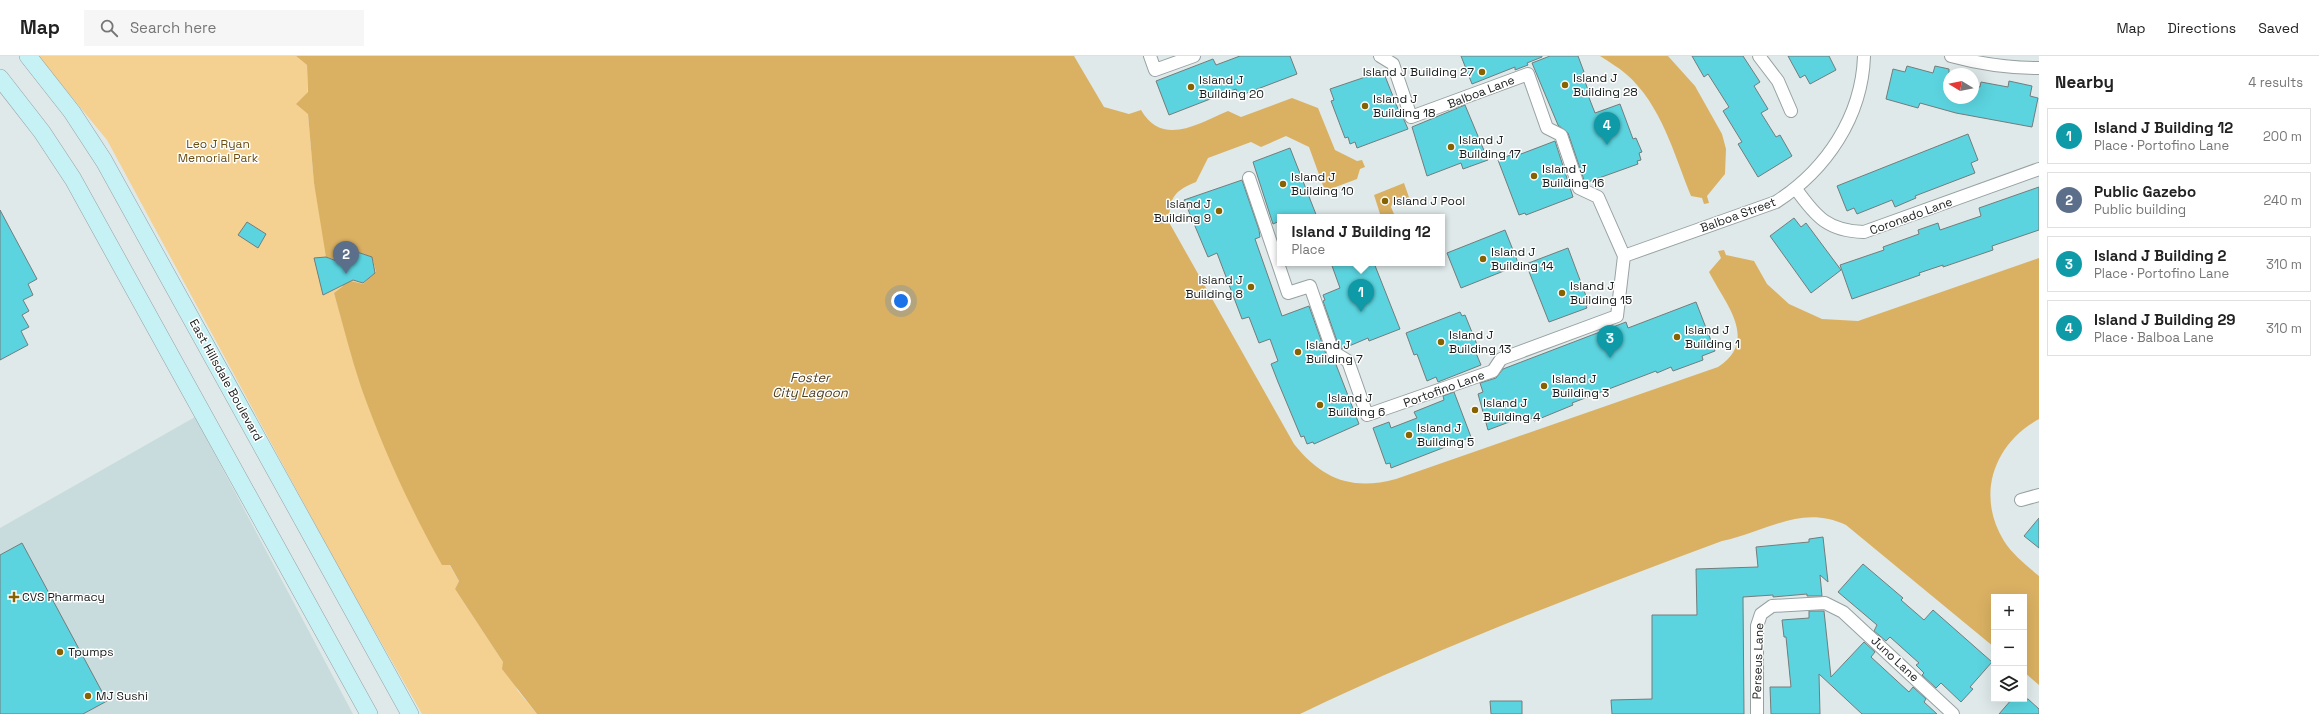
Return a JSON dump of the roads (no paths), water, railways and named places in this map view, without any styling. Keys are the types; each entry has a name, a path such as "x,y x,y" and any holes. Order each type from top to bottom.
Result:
{"main road":[{"name":"East Hillsdale Boulevard","path":"28,56 72,112 104,161 410,714"},
{"path":"0,78 42,132 73,179 369,714"}],"street":[{"path":"1150,56 1155,70 1194,56"},
{"name":"Balboa Lane","path":"1380,56 1393,64 1411,117 1528,74 1547,128 1561,135 1579,188 1598,197 1624,256"},
{"path":"1759,56 1778,81 1791,111"},
{"name":"Balboa Street","path":"1624,256 1776,202 1796,189 1817,169 1834,147 1845,128 1857,98 1864,56"},
{"path":"1952,56 1986,64 2016,68 2039,68"},
{"name":"Coronado Lane","path":"1796,189 1812,211 1826,224 1844,230 1864,232 2039,169"},
{"name":"Portofino Lane","path":"1249,178 1277,261"},
{"name":"Portofino Lane","path":"1279,266 1288,293 1310,286 1333,352 1348,361 1367,415 1493,371 1501,359 1617,316 1624,256"},
{"path":"2021,500 2039,495"},
{"name":"Perseus Lane","path":"1757,714 1758,626 1761,614 1772,606 1825,603 1835,606"},
{"name":"Juno Lane","path":"1835,606 1910,672 1953,714"}],"water":[{"name":"Foster City Lagoon","path":"296,56 1074,56 1104,107 1129,114 1141,110 1150,121 1160,128 1170,130 1193,126 1228,111 1241,117 1292,98 1318,108 1335,150 1357,161 1362,160 1365,167 1360,169 1357,179 1325,191 1309,147 1286,136 1261,147 1251,142 1208,158 1196,182 1182,189 1174,197 1170,209 1170,224 1294,444 1316,466 1327,474 1339,479 1365,484 1396,479 1718,367 1730,357 1736,345 1738,334 1730,309 1709,272 1721,258 1718,251 1724,250 1726,255 1754,261 1767,284 1789,304 1822,319 1858,321 2039,258 2039,419 2023,430 2010,442 2000,457 1994,472 1991,489 1991,506 1996,524 2004,541 2025,564 2039,576 2039,685 2027,675 2027,594 1991,594 1991,645 1846,525 1829,519 1814,517 1798,518 1722,541 1615,581 1456,644 1300,714 537,714 502,669 503,662 455,589 459,581 450,565 442,565 430,544 408,500 369,410 350,353 334,293 343,286 339,278 363,284 376,272 372,257 357,252 345,263 345,267 336,268 334,259 326,257 314,183 308,114 296,104 308,92 307,65"},
{"path":"1600,56 1668,56 1695,86 1722,134 1726,149 1725,174 1707,196 1709,203 1704,204 1702,198 1691,196 1665,130 1649,100 1626,74"},
{"name":"Island J Pool","path":"1404,183 1411,203 1404,207 1400,199 1394,199 1391,207 1394,214 1380,214 1374,195"}],"place":[{"name":"Island J Building 27","path":"1482,72"},
{"name":"Island J Building 28","path":"1565,85"},
{"name":"Island J Building 20","path":"1191,87"},
{"name":"Island J Building 18","path":"1365,106"},
{"name":"Island J Building 29","path":"1607,145"},
{"name":"Island J Building 17","path":"1451,147"},
{"name":"Island J Building 16","path":"1534,176"},
{"name":"Island J Building 10","path":"1283,184"},
{"name":"Island J Pool","path":"1385,201"},
{"name":"Island J Building 9","path":"1219,211"},
{"name":"Island J Building 14","path":"1483,259"},
{"name":"Public Gazebo","path":"346,274"},
{"name":"Island J Building 8","path":"1251,287"},
{"name":"Island J Building 15","path":"1562,293"},
{"name":"Island J Building 12","path":"1361,312"},
{"name":"Island J Building 1","path":"1677,337"},
{"name":"Island J Building 13","path":"1441,342"},
{"name":"Island J Building 7","path":"1298,352"},
{"name":"Island J Building 2","path":"1610,358"},
{"name":"Island J Building 3","path":"1544,386"},
{"name":"Island J Building 6","path":"1320,405"},
{"name":"Island J Building 4","path":"1475,410"},
{"name":"Island J Building 5","path":"1409,435"},
{"name":"CVS Pharmacy","path":"14,597"},
{"name":"Tpumps","path":"60,652"},
{"name":"MJ Sushi","path":"88,696"}],"park label":[{"name":"Leo J Ryan Memorial Park","path":"218,151"}]}
